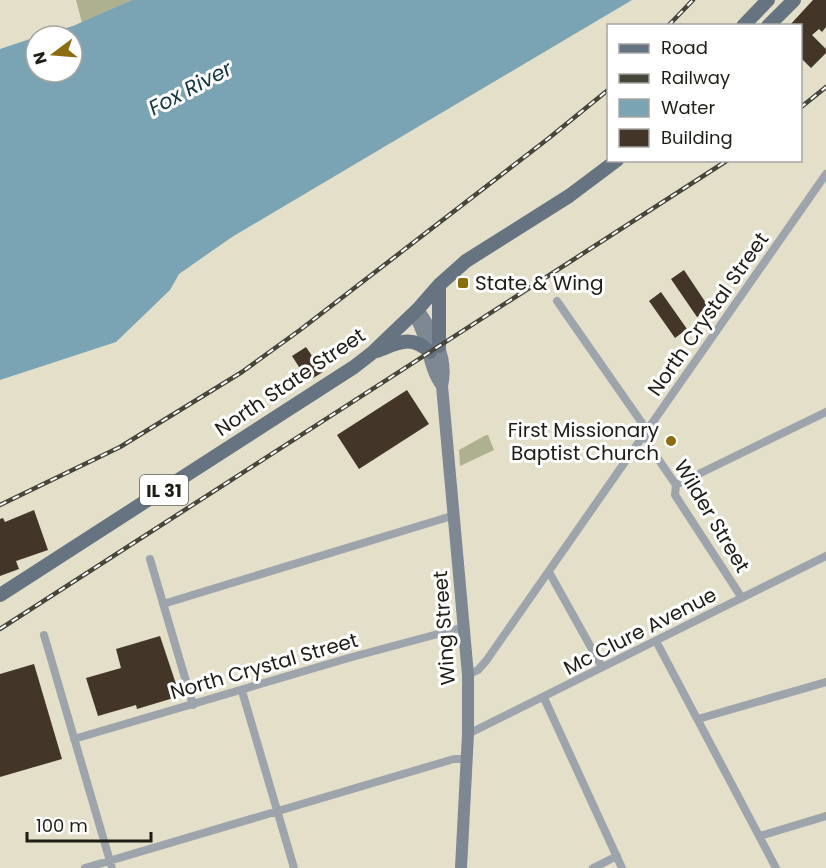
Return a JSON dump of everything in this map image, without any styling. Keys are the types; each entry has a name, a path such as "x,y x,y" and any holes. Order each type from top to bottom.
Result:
{"main road":[{"path":"745,24 768,0"},
{"path":"770,24 794,0"},
{"name":"North State Street","path":"0,595 328,384 372,352 466,261 569,196 613,162"},
{"path":"372,352 408,341 435,349 439,285"}],"street":[{"name":"North Crystal Street","path":"468,675 478,670 486,661 826,174"},
{"name":"Wilder Street","path":"557,301 646,432 650,447 676,486 677,498 742,598"},
{"name":"Wing Street","path":"415,311 435,349 444,376 442,386 468,675 468,734 461,868"},
{"path":"676,486 826,412"},
{"path":"163,604 454,515"},
{"name":"Mc Clure Avenue","path":"468,734 826,556"},
{"path":"150,559 193,705"},
{"path":"549,572 602,667"},
{"name":"North Crystal Street","path":"74,739 352,657 464,627"},
{"path":"44,635 111,864"},
{"path":"656,641 777,868"},
{"path":"698,719 826,682"},
{"path":"242,691 294,868"},
{"path":"544,698 622,868"},
{"path":"85,868 111,864 277,811 454,759 466,759"},
{"path":"759,836 826,816"},
{"path":"593,868 617,856"}],"green space":[{"path":"76,0 132,0 82,23"},
{"path":"486,435 494,450 460,466 459,450"}],"water":[{"name":"Fox River","path":"132,0 632,0 232,237 179,274 170,290 116,342 0,380 0,49 24,41 24,84 84,84 84,24 78,24"}],"building":[{"path":"813,0 826,0 826,27 822,32 819,29 812,35 826,49 826,53 811,68 802,59 802,24 791,24"},
{"path":"684,270 710,309 697,317 671,279"},
{"path":"661,292 687,329 675,338 649,301"},
{"path":"306,347 323,372 308,381 292,356"},
{"path":"407,390 429,424 359,469 337,435"},
{"path":"34,510 48,550 16,561 19,569 0,576 0,519 3,518 5,522"},
{"path":"160,636 180,696 137,709 136,705 98,716 86,678 121,668 116,649"},
{"path":"34,664 62,759 0,777 0,674"}],"railway":[{"path":"670,24 693,0"},
{"path":"802,106 826,87"},
{"path":"0,505 120,447 242,372 300,330 607,91"},
{"path":"0,629 725,162"}],"place":[{"name":"State & Wing","path":"463,283"},
{"name":"First Missionary Baptist Church","path":"671,441"}]}
